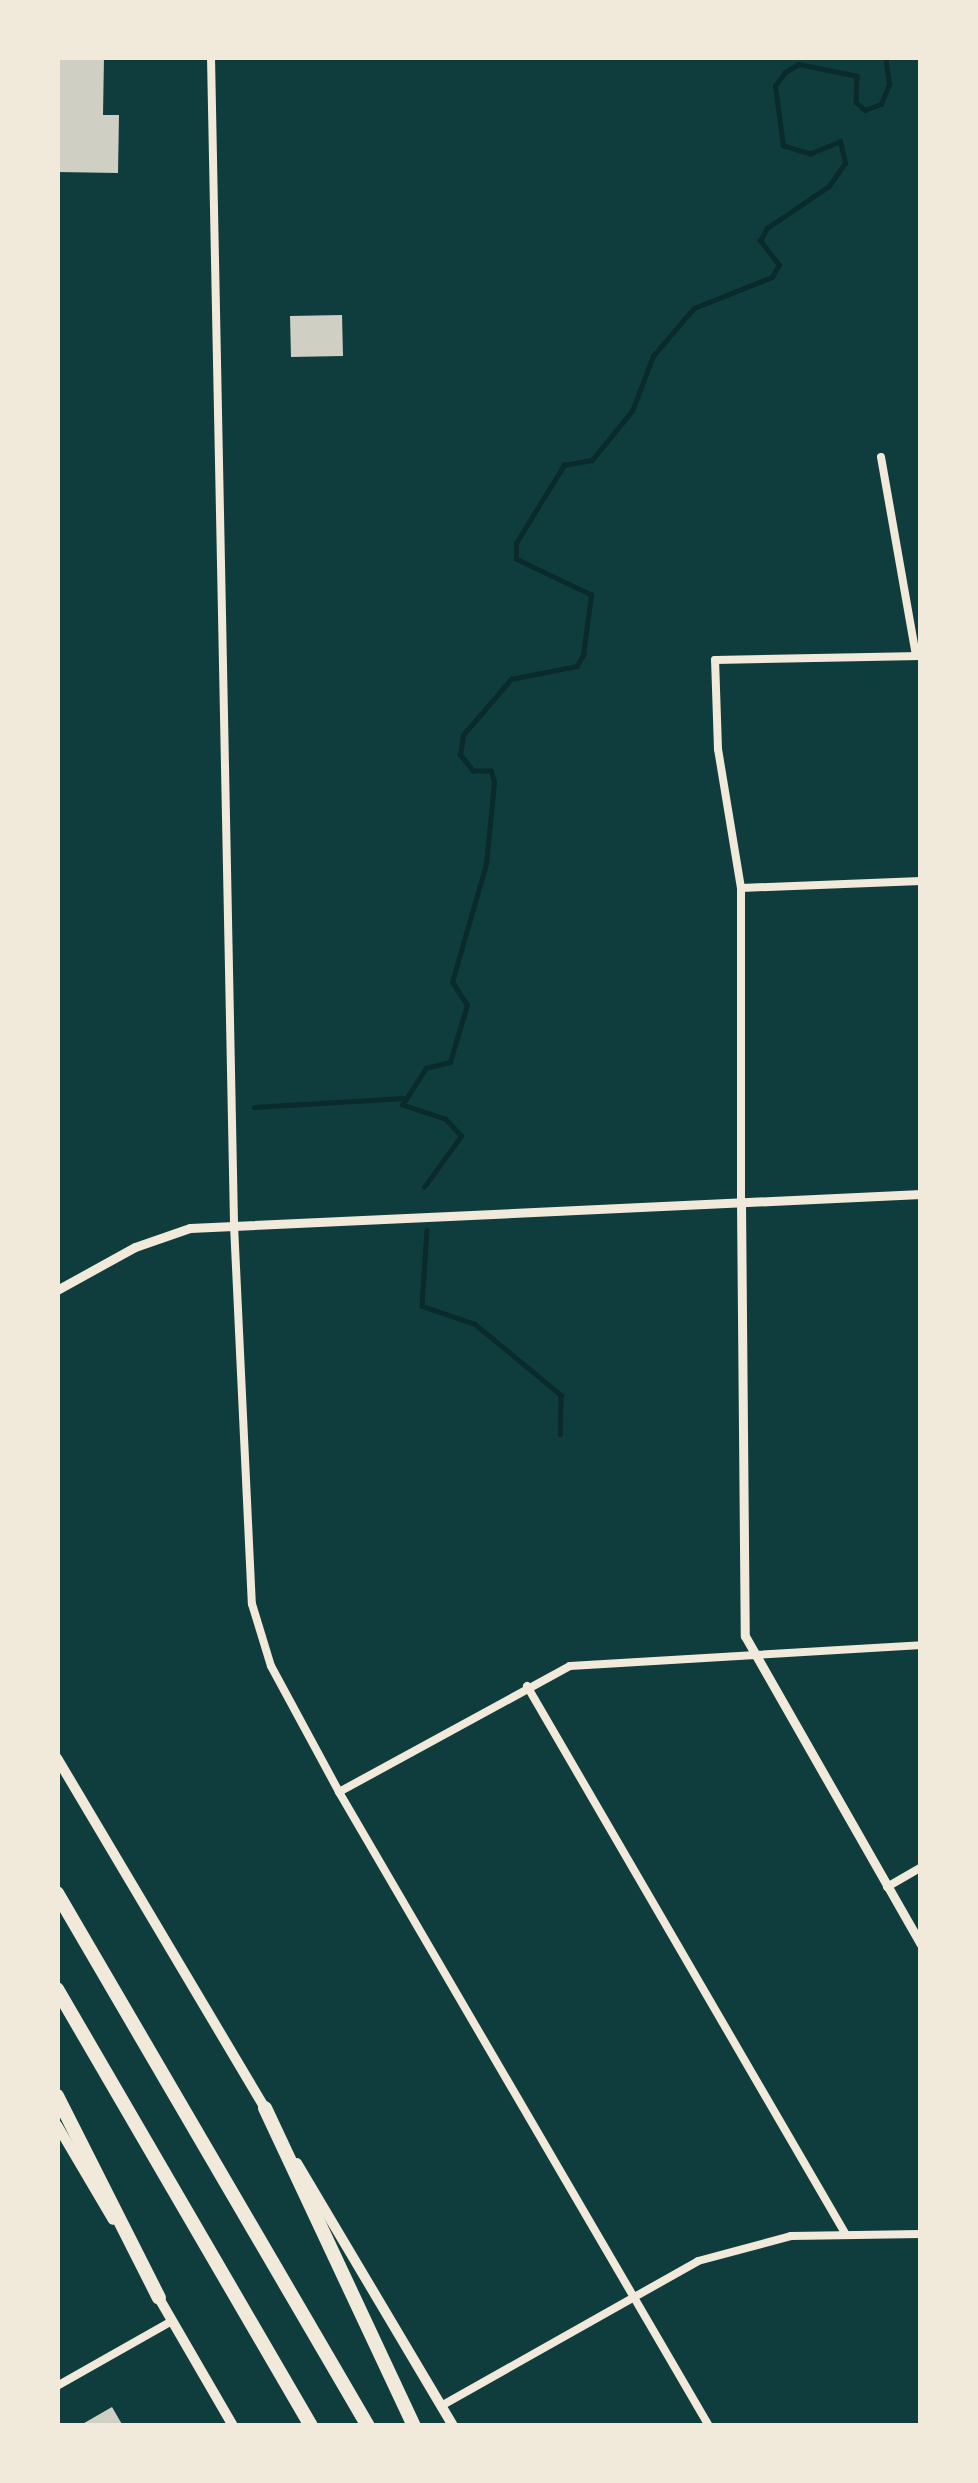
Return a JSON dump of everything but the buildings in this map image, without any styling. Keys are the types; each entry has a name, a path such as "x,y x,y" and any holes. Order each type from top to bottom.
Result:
{"highway":[{"path":"57,1893 368,2426"},
{"path":"57,1989 311,2426"},
{"path":"57,2096 159,2298"},
{"path":"265,2108 414,2426"}],"main road":[{"path":"57,1758 453,2426"},
{"path":"57,2125 233,2426"}],"street":[{"path":"211,57 234,1225 252,1604 271,1666 339,1792 709,2426"},
{"path":"881,458 918,656 715,660 718,749 740,888 745,1636 921,1944"},
{"path":"740,888 921,880"},
{"path":"57,1290 160,1236 234,1225 921,1194"},
{"path":"339,1792 527,1685 570,1666 921,1646"},
{"path":"527,1685 845,2233"},
{"path":"887,1887 921,1867"},
{"path":"441,2405 633,2295 745,2245 845,2233 921,2234"},
{"path":"57,2386 172,2321"}],"waterway":[{"path":"424,1187 461,1136 445,1119 402,1105 426,1068 450,1062 467,1005 452,982 486,864 494,783 491,771 473,771 460,755 463,735 511,679 577,666 583,655 591,595 516,559 516,543 564,465 592,460 632,411 653,356 694,308 772,277 779,265 760,241 767,228 829,186 845,163 840,142 810,154 783,146 775,86 785,72 799,64 857,76 856,102 865,110 881,104 889,84 885,57"},
{"path":"254,1107 404,1098"},
{"path":"427,1230 422,1306 475,1324 561,1395 560,1434"}]}
